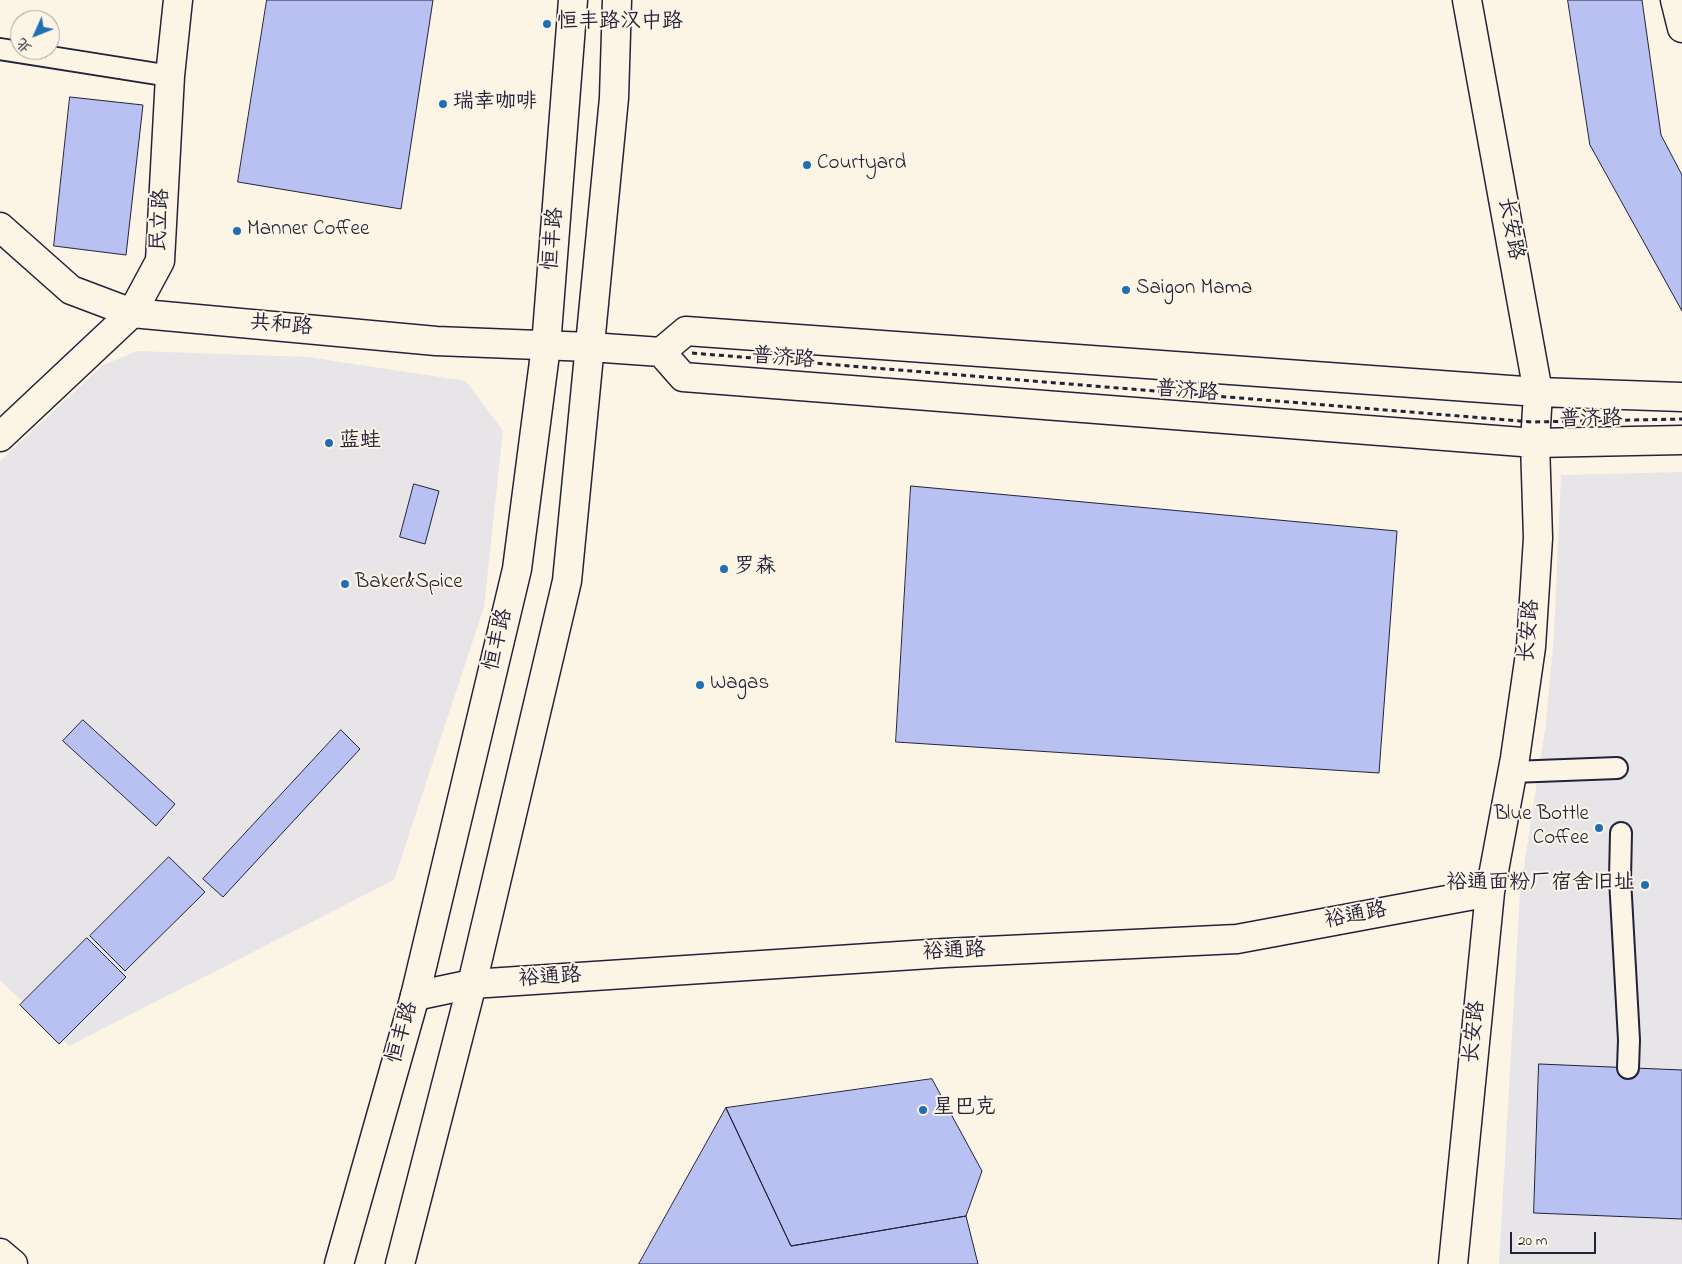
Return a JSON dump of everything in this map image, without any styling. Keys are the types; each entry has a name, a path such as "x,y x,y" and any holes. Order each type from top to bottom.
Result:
{"street":[{"name":"民立路","path":"0,437 132,313 160,261 170,76 178,0"},
{"name":"恒丰路","path":"339,1264 415,996 517,568 546,346 573,0"},
{"path":"400,1264 472,984 567,582 614,98 617,0"},
{"name":"长安路","path":"1454,1264 1490,892 1512,772 1531,647 1538,538 1535,443 1538,392 1467,0"},
{"path":"1675,0 1682,28"},
{"path":"0,49 170,76"},
{"name":"共和路","path":"0,227 71,290 132,313 436,341 590,347"},
{"path":"590,347 661,352 686,331 1538,392 1682,397"},
{"path":"661,352 683,377 1535,443 1682,440"},
{"path":"1512,772 1617,768"},
{"path":"1621,833 1620,879 1629,1040 1628,1068"},
{"name":"裕通路","path":"415,996 472,984 945,953 1237,939 1490,892"},
{"path":"0,1253 12,1264"}],"path":[{"name":"普济路","path":"692,353 1532,422 1682,419"}],"shaded area":[{"path":"137,351 308,357 466,381 503,431 484,607 394,880 69,1046 0,980 0,461 103,365"},
{"path":"1682,472 1682,1264 1499,1264 1520,892 1546,723 1554,634 1561,475"}],"building":[{"path":"267,0 433,0 401,209 238,182"},
{"path":"1568,0 1642,0 1661,135 1682,175 1682,311 1590,145"},
{"path":"70,97 143,105 126,255 54,246"},
{"path":"414,484 439,491 425,544 400,537"},
{"path":"911,486 1397,531 1379,773 896,742"},
{"path":"83,720 175,804 156,826 63,741"},
{"path":"341,730 360,749 223,897 203,879"},
{"path":"169,857 205,892 125,971 90,936"},
{"path":"87,938 126,977 59,1044 20,1005"},
{"path":"1539,1064 1682,1070 1682,1219 1534,1213"},
{"path":"932,1079 982,1171 966,1216 791,1246 726,1108"},
{"path":"726,1108 791,1246 966,1216 978,1264 639,1264"}],"place":[{"name":"恒丰路汉中路","path":"547,24"},
{"name":"瑞幸咖啡","path":"443,104"},
{"name":"Courtyard","path":"807,165"},
{"name":"Manner Coffee","path":"237,231"},
{"name":"Saigon Mama","path":"1126,290"},
{"name":"蓝蛙","path":"329,443"},
{"name":"罗森","path":"724,569"},
{"name":"Baker&Spice","path":"345,584"},
{"name":"Wagas","path":"700,685"},
{"name":"Blue Bottle Coffee","path":"1599,828"},
{"name":"裕通面粉厂宿舍旧址","path":"1645,885"},
{"name":"星巴克","path":"923,1110"}]}
